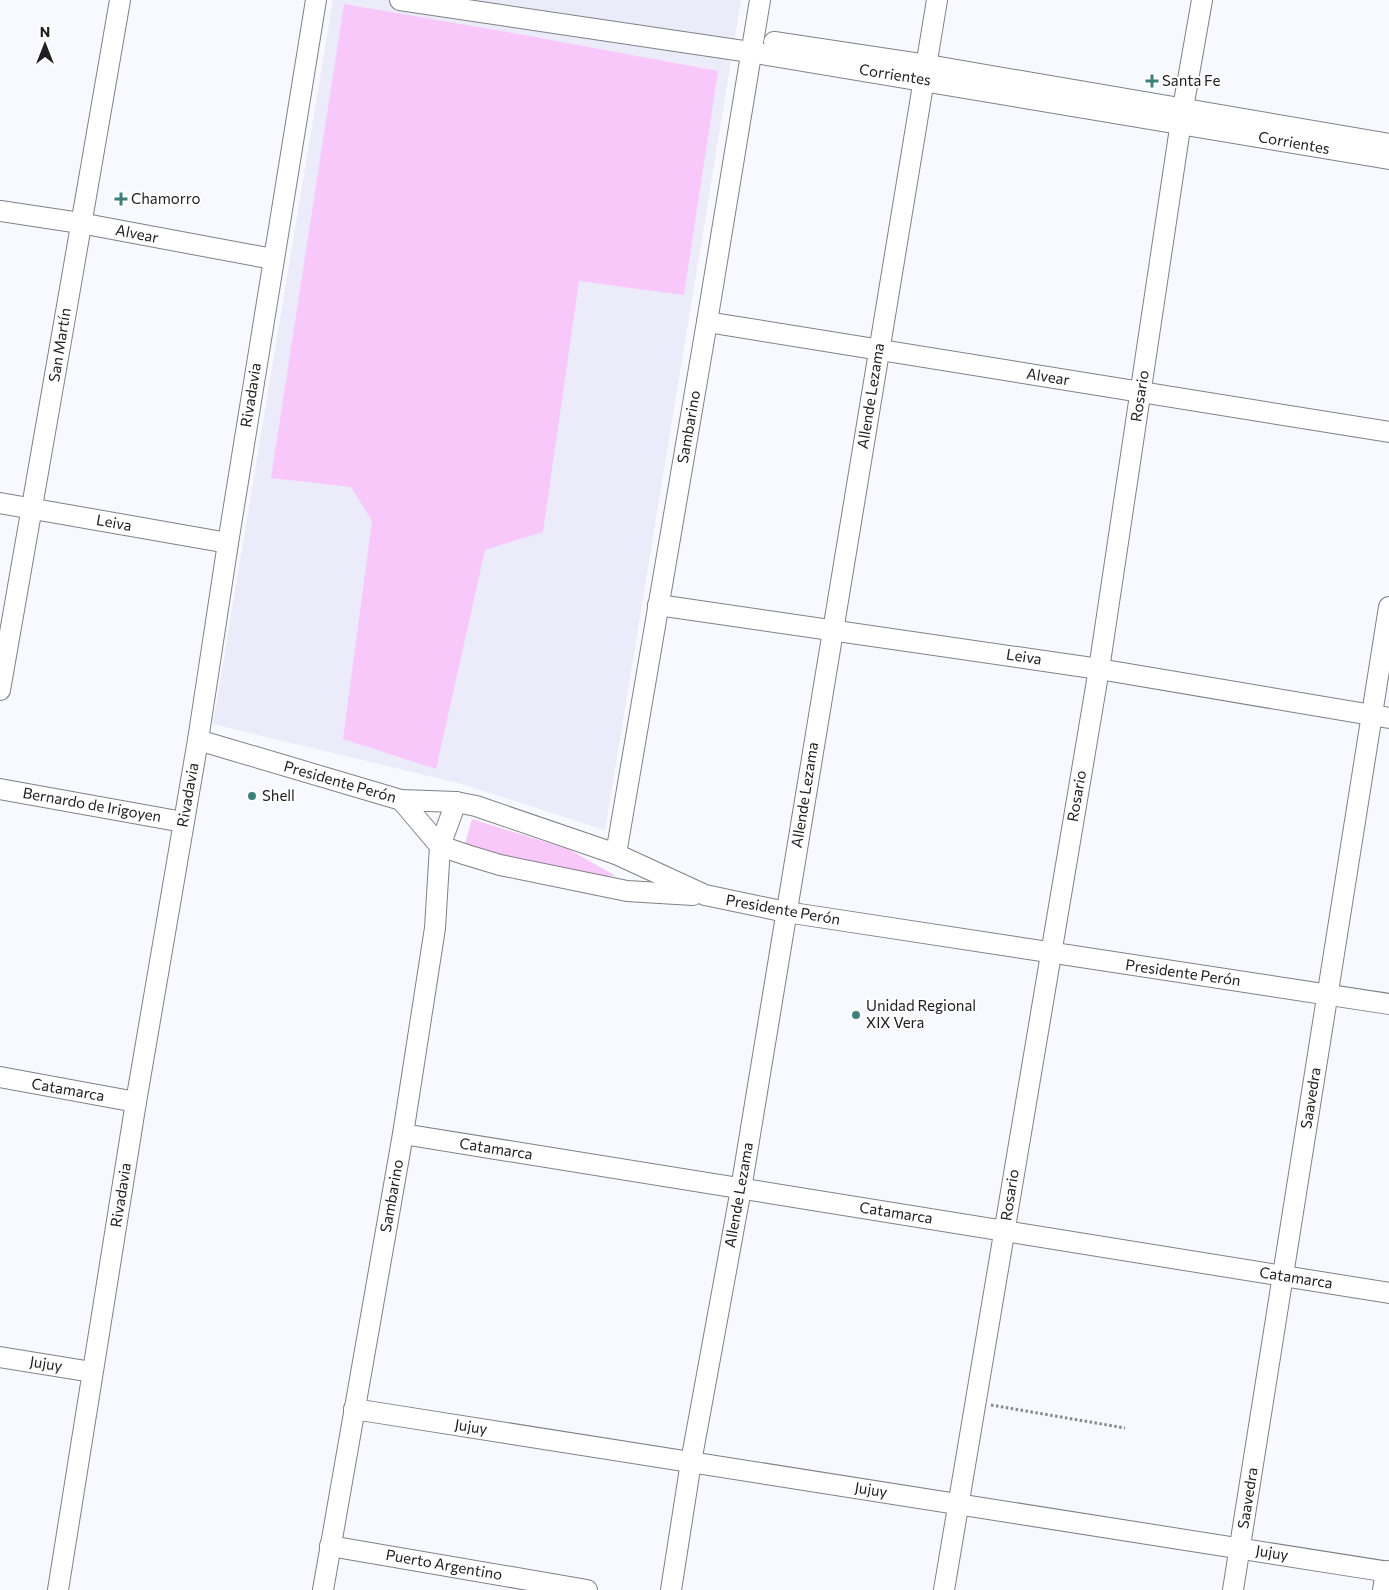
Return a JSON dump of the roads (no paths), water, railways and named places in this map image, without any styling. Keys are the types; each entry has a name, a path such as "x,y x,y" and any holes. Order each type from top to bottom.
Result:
{"street":[{"name":"San Martín","path":"0,690 120,0"},
{"name":"Rivadavia","path":"58,1590 136,1102 198,740 273,259 316,0"},
{"name":"Corrientes","path":"400,0 752,45"},
{"name":"Corrientes","path":"503,0 752,45 1182,115 1389,144"},
{"name":"Sambarino","path":"616,854 760,0"},
{"name":"Allende Lezama","path":"671,1590 691,1462 741,1189 937,0"},
{"name":"Rosario","path":"944,1590 1098,669 1182,115 1202,0"},
{"name":"Corrientes","path":"1182,115 1389,159"},
{"name":"Alvear","path":"0,211 80,223 273,259"},
{"name":"Alvear","path":"707,322 1389,432"},
{"name":"Leiva","path":"0,503 228,543"},
{"name":"Leiva","path":"658,604 1098,669 1380,716"},
{"name":"Saavedra","path":"1233,1590 1327,994 1380,716 1389,607"},
{"name":"Presidente Perón","path":"198,740 401,800 456,802 476,806 616,854 705,896 786,912 1050,954 1389,1004"},
{"name":"Bernardo de Irigoyen","path":"0,789 183,822"},
{"path":"401,800 440,846 500,866 626,891 705,896"},
{"name":"Sambarino","path":"322,1590 402,1134 435,928 440,846 456,802"},
{"name":"Catamarca","path":"0,1077 136,1102"},
{"name":"Catamarca","path":"402,1134 1389,1293"},
{"name":"Jujuy","path":"0,1357 92,1372"},
{"name":"Jujuy","path":"354,1409 1240,1548 1386,1578"},
{"name":"Puerto Argentino","path":"330,1546 587,1590"}],"place":[{"name":"Santa Fe","path":"1152,81"},
{"name":"Chamorro","path":"121,199"},
{"name":"Shell","path":"252,796"},
{"name":"Unidad Regional XIX Vera","path":"856,1015"}]}
